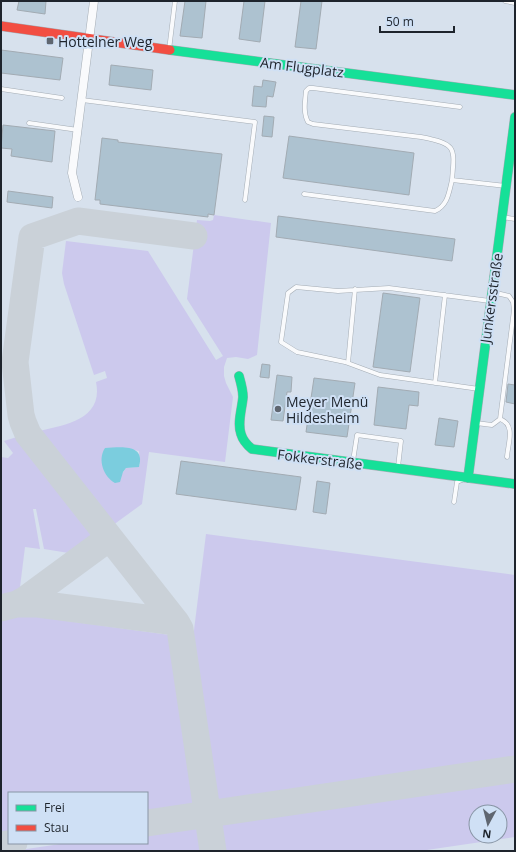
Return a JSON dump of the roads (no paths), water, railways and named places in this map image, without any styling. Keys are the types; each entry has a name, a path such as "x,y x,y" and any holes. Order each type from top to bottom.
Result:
{"street":[{"path":"78,198 72,173 94,1"},
{"name":"Am Flugplatz","path":"1,26 169,50 515,95"},
{"name":"Junkersstraße","path":"468,478 506,186 511,174 515,117"},
{"name":"Fokkerstraße","path":"239,376 243,390 239,433 246,445 256,450 515,484"}],"lane":[{"path":"169,50 175,1"},
{"path":"505,1 515,3"},
{"path":"304,194 435,211 442,207 445,203 452,180 454,157 453,151 447,145 436,140 313,124 308,122 306,119 305,100 306,91 309,88 460,107"},
{"path":"1,89 62,98"},
{"path":"82,100 255,122 245,200"},
{"path":"29,123 78,130"},
{"path":"452,180 506,186"},
{"path":"502,217 515,219"},
{"path":"475,423 492,425 500,419 514,305 509,296 445,295 389,288 338,291 296,287 288,293 281,342 297,352 348,363 380,375 479,389"},
{"path":"348,363 355,290"},
{"path":"435,383 445,295"},
{"path":"500,419 506,422 510,431 506,457"},
{"path":"353,463 357,435 401,441 398,469"},
{"path":"454,502 457,482 468,478"}],"place":[{"name":"Hottelner Weg","path":"50,41"},
{"name":"Meyer Menü Hildesheim","path":"278,409"}]}
